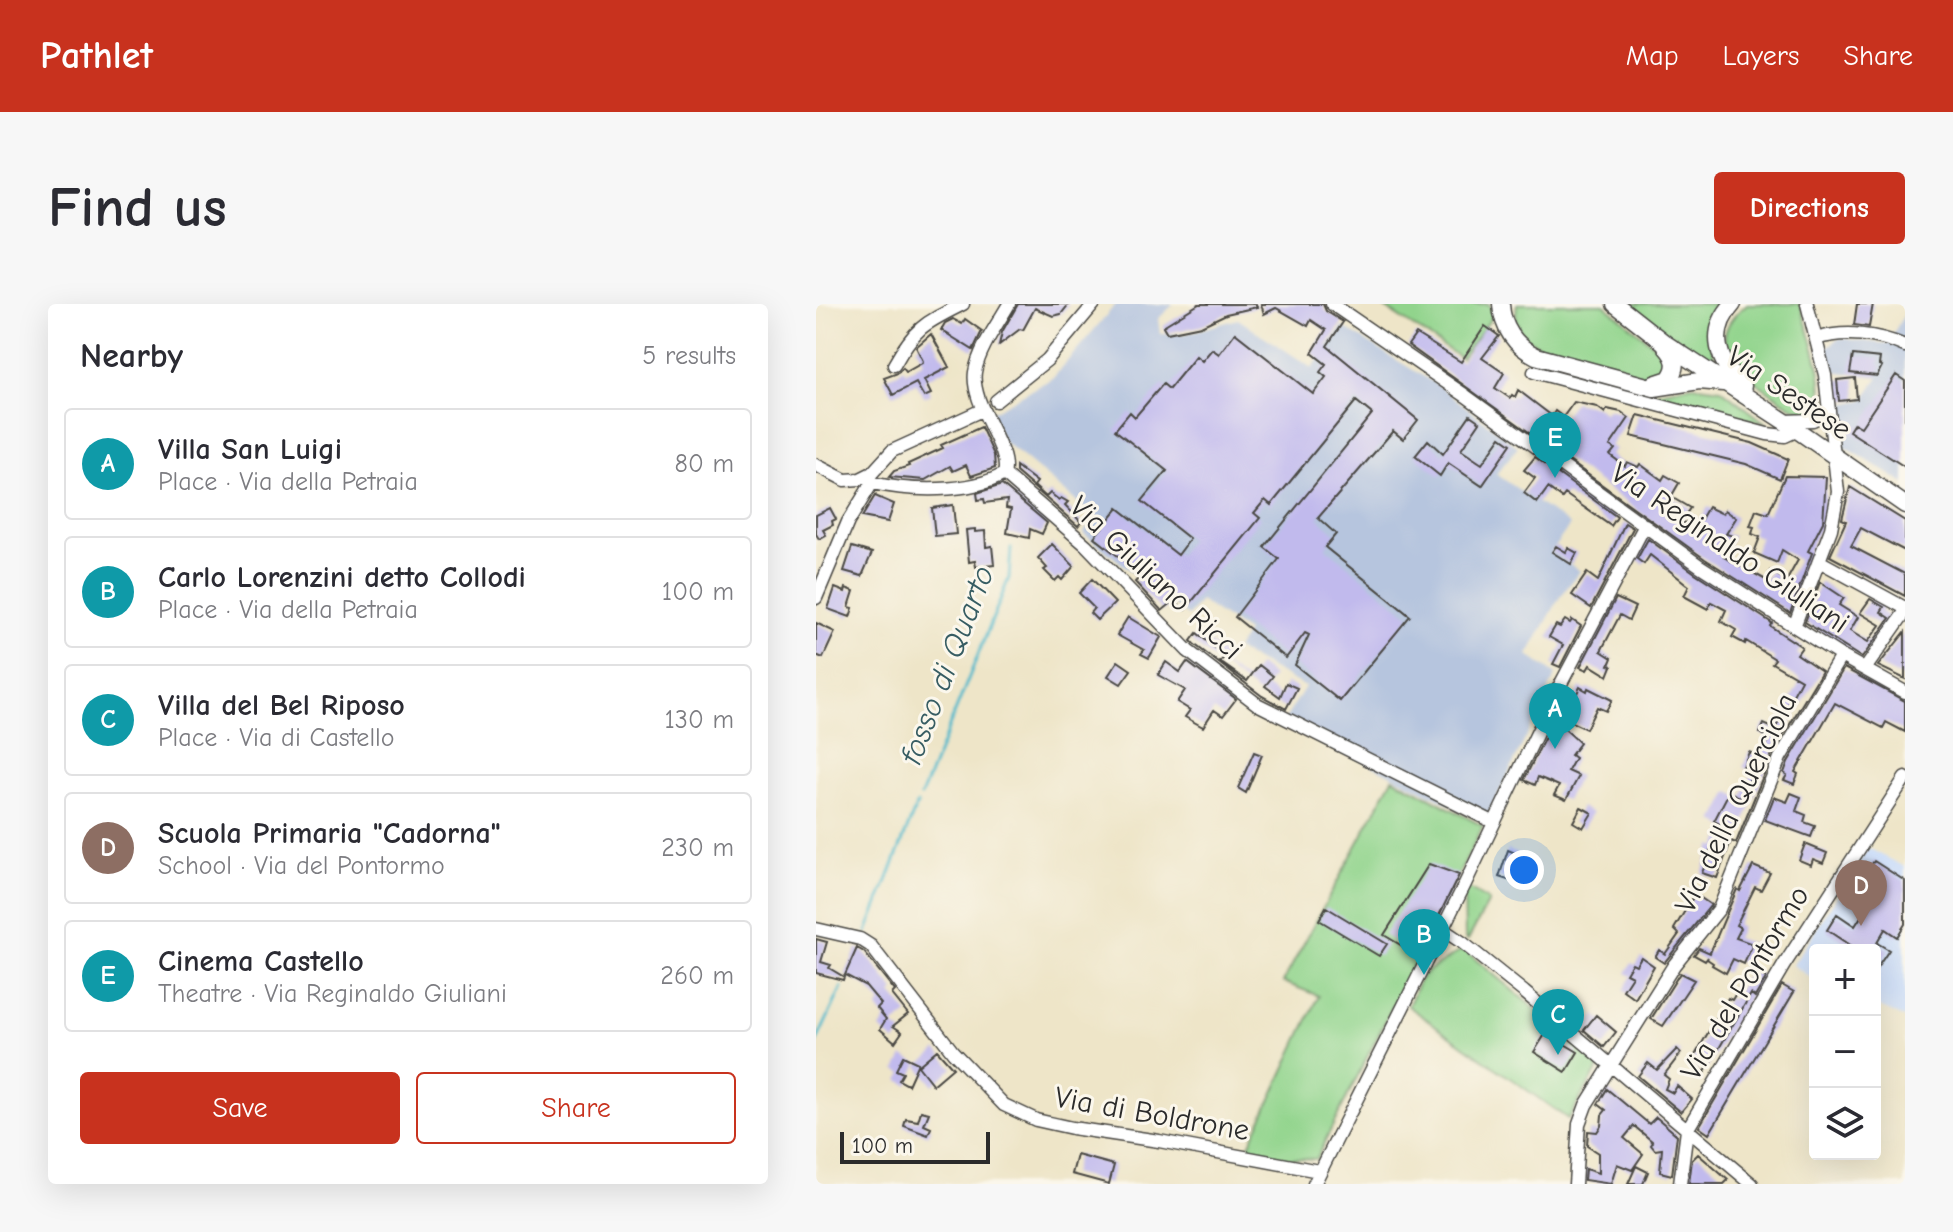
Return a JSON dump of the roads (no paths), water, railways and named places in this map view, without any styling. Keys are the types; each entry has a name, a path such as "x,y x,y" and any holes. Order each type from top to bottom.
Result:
{"main road":[{"path":"1501,304 1502,318 1508,331 1520,346 1536,356 1654,388 1699,381 1730,385"},
{"path":"1508,331 1509,304"},
{"name":"Via Sestese","path":"1615,304 1656,337 1905,505"},
{"path":"1733,304 1719,327 1717,341 1720,356 1731,375 1784,421"},
{"path":"1636,383 1663,383 1673,372 1673,356 1656,337"}],"street":[{"path":"894,365 919,327 963,304"},
{"path":"816,598 848,522 872,483 919,490 968,485 1004,474 1003,457 982,410 975,385 976,368 1009,304"},
{"path":"996,401 1047,360 1094,304"},
{"name":"Via Reginaldo Giuliani","path":"1332,304 1466,396 1700,566 1841,656 1905,692"},
{"path":"1795,624 1836,510 1838,479 1825,375 1807,304"},
{"path":"1816,339 1847,333 1881,338 1905,346"},
{"path":"1534,372 1767,434 1785,436 1784,421 1813,420 1829,410"},
{"path":"816,465 845,480 860,479 872,473 892,451 982,410"},
{"name":"Via Sestese","path":"1856,471 1905,496"},
{"name":"Via Giuliano Ricci","path":"1004,474 1086,545 1188,651 1257,704 1493,822"},
{"path":"1314,1184 1464,886 1557,691 1645,525"},
{"path":"1819,561 1905,610 1865,669"},
{"name":"Via della Querciola","path":"1575,1184 1579,1124 1586,1105 1674,965 1719,909 1780,758 1841,656"},
{"name":"Via del Pontormo","path":"1680,1184 1687,1130 1784,965 1905,778"},
{"name":"Via di Boldrone","path":"816,929 860,939 871,946 953,1052 1004,1105 1036,1120 1072,1128 1319,1171"},
{"path":"1442,929 1613,1065 1752,1184"}],"waterway":[{"name":"fosso di Quarto","path":"921,796 1009,578 1011,548"},
{"name":"fosso di Quarto","path":"867,932 917,804"},
{"name":"fosso di Quarto","path":"816,1043 842,987"}],"place":[{"name":"Cinema Castello","path":"1555,478"},
{"name":"Villa San Luigi","path":"1555,749"},
{"name":"Scuola Primaria \"Cadorna\"","path":"1861,926"},
{"name":"Carlo Lorenzini detto Collodi","path":"1424,975"},
{"name":"Villa del Bel Riposo","path":"1558,1055"}]}
